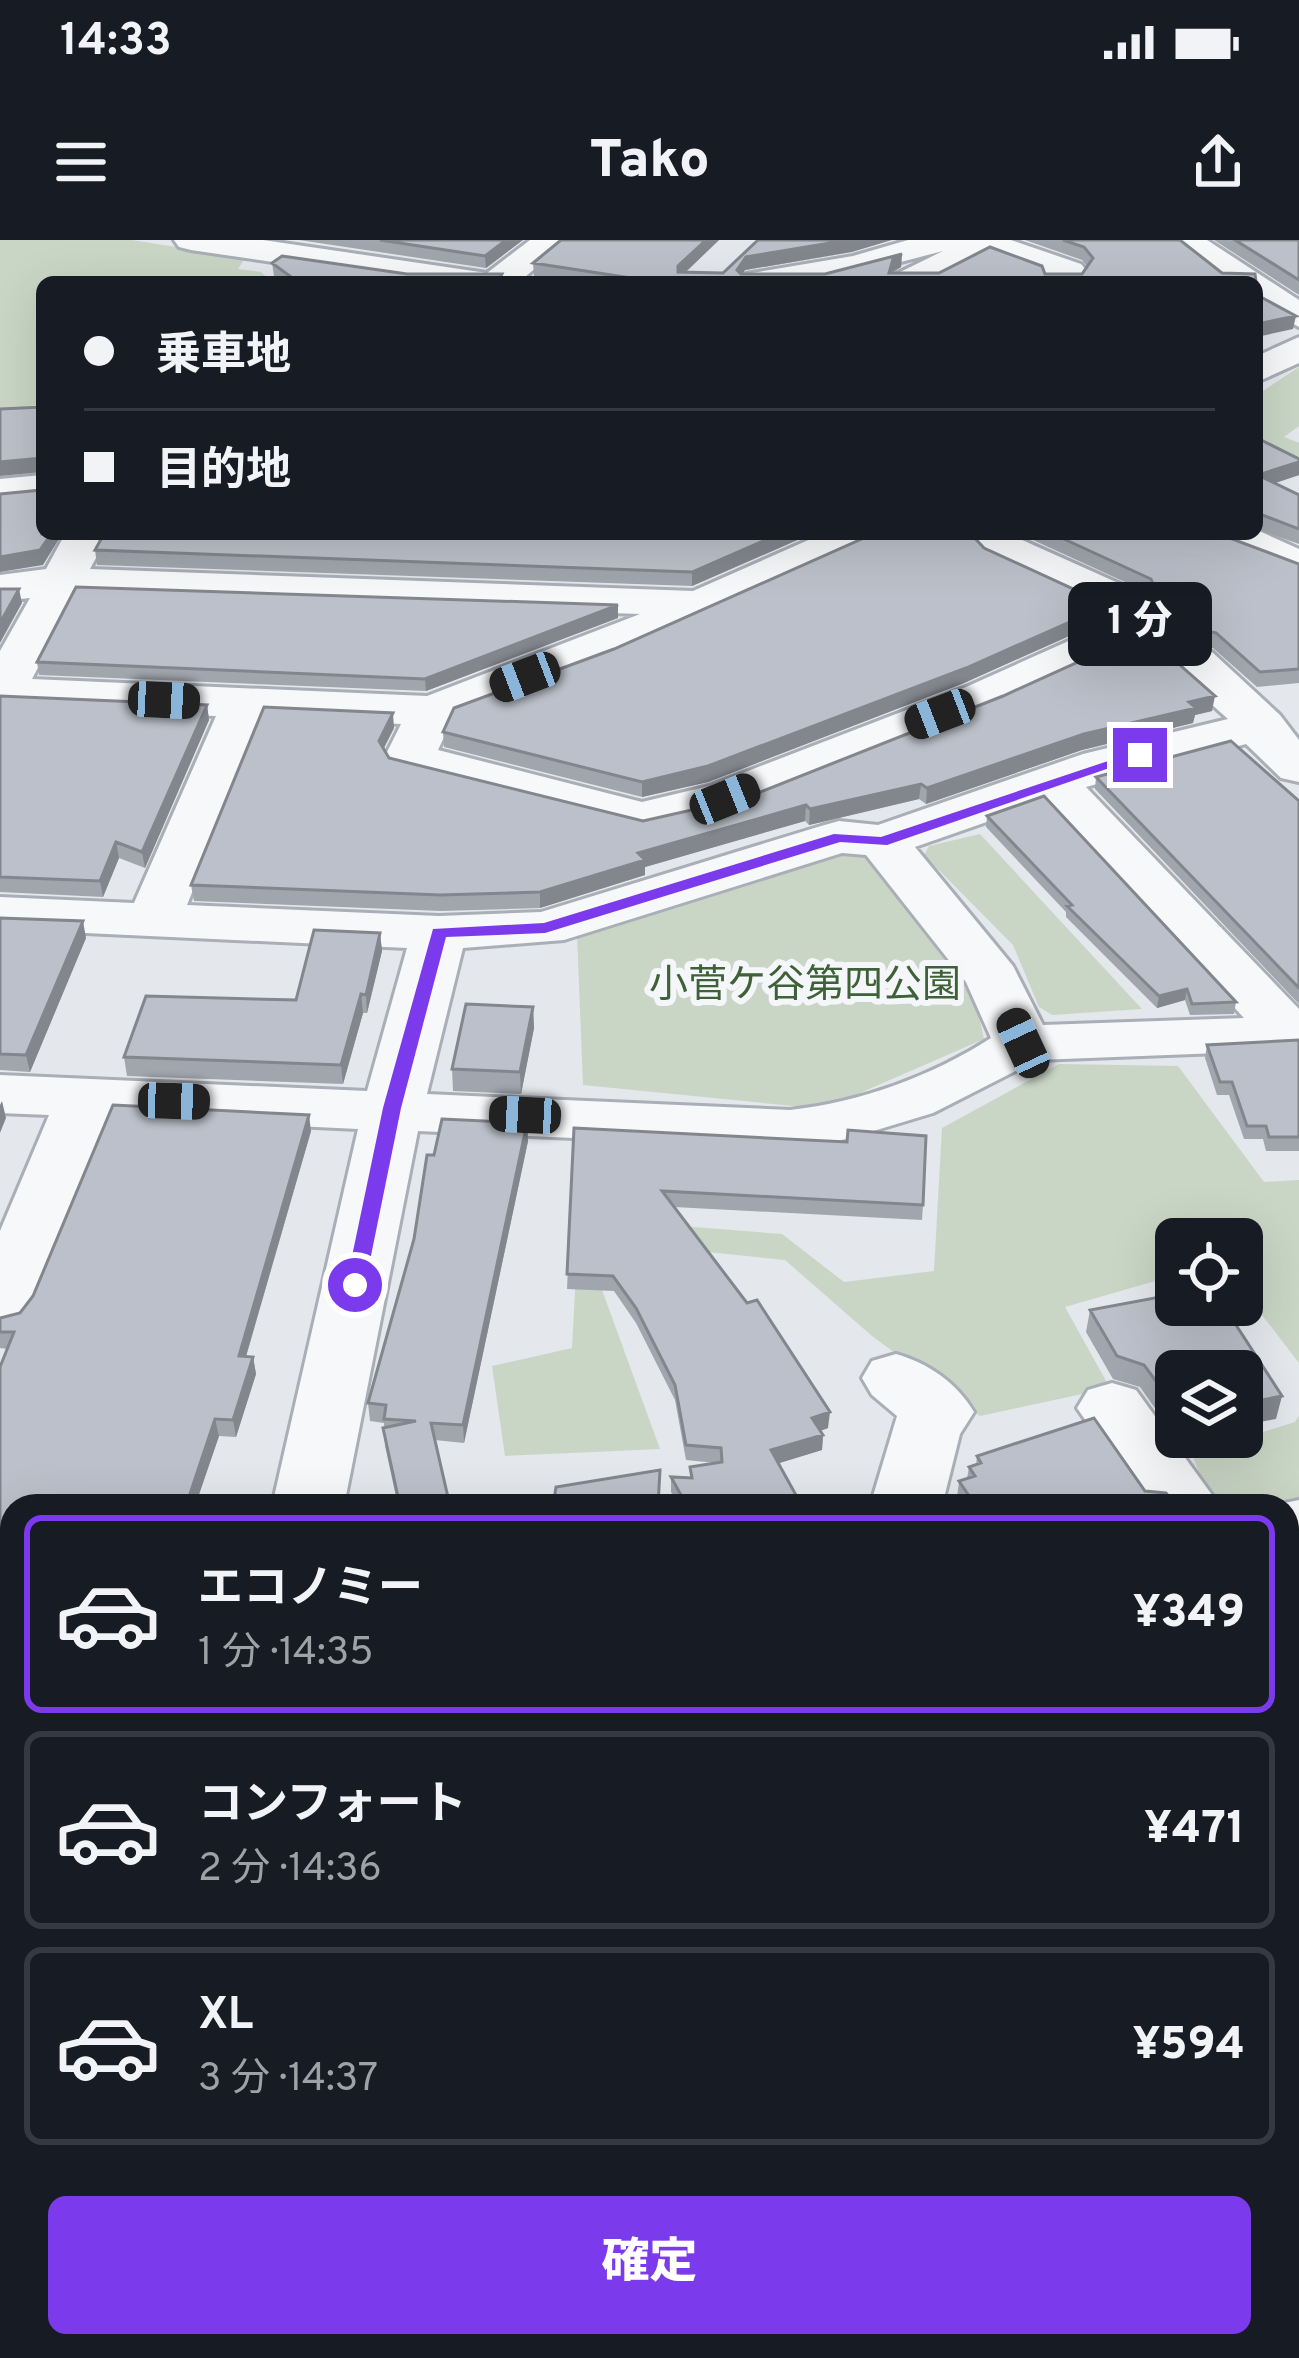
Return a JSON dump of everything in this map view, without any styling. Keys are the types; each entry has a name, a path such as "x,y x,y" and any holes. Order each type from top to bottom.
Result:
{"street":[{"path":"190,240 334,249 454,276"},
{"path":"504,276 552,240"},
{"path":"796,276 858,266 944,240"},
{"path":"1184,240 1258,275"},
{"path":"921,276 986,243 1069,271 1066,276"},
{"path":"858,266 882,276"},
{"path":"1263,276 1299,285"},
{"path":"1263,280 1299,316"},
{"path":"0,492 36,489"},
{"path":"83,540 1,693 432,711 597,650 844,540"},
{"path":"432,711 409,758 642,817 725,799 982,697 1135,628 1129,605 999,549 990,540"},
{"path":"1243,540 1299,565"},
{"path":"0,588 59,580 699,603"},
{"path":"0,913 155,916 439,933 545,928 839,837 882,842 1101,765 1264,725 1195,662 1189,663"},
{"path":"155,916 245,704"},
{"path":"1256,728 1299,767"},
{"path":"1052,782 1295,1033"},
{"path":"882,842 993,978 1023,1043"},
{"path":"311,1494 392,1108 439,933"},
{"path":"0,1094 790,1129 832,1127 997,1063 1023,1043 1295,1033"},
{"path":"0,1310 86,1098"},
{"path":"896,1378 939,1412 928,1425 909,1494"},
{"path":"1112,1408 1175,1494"}],"green space":[{"path":"0,240 132,240 245,258 238,269 265,276 36,276 36,405 0,411"},
{"path":"1299,367 1299,426 1284,437 1299,443 1299,469 1263,453 1263,391"},
{"path":"980,834 1142,1009 1052,1015 1039,1007 1013,945 924,855 929,846"},
{"name":"小菅ケ谷第四公園","path":"838,850 872,856 972,984 984,1039 844,1100 813,1108 583,1085 577,934"},
{"path":"1059,1064 1178,1066 1264,1182 1299,1180 1299,1363 1263,1316 1263,1218 1155,1218 1155,1281 1065,1307 1110,1388 980,1416 872,1336 785,1260 668,1248 594,1268 660,1449 505,1456 492,1366 572,1348 578,1237 668,1225 782,1234 844,1282 934,1271 942,1128"},
{"path":"1299,1416 1299,1494 1207,1494 1194,1458 1263,1458 1263,1432 1295,1422"}],"building":[{"path":"380,240 506,240 485,256"},
{"path":"561,240 706,240 678,266 678,272 723,273 758,240 848,240 746,257 737,270 741,274 825,274 902,254 893,259 889,273 939,273 990,247 1042,266 1045,274 1082,274 1093,258 1084,247 1063,240 1180,240 1222,273 1255,276 618,276 533,263"},
{"path":"1235,240 1299,240 1299,280"},
{"path":"282,256 407,274 502,274 290,276 272,263"},
{"path":"1263,298 1296,316 1263,323"},
{"path":"36,407 36,459 0,462 0,409"},
{"path":"1263,441 1299,459 1263,473"},
{"path":"1263,477 1299,495 1299,529 1263,515"},
{"path":"36,491 36,540 47,540 40,550 0,557 0,494"},
{"path":"101,540 765,540 692,572 95,550"},
{"path":"859,540 977,540 984,548 1108,605 966,668 708,766 642,782 443,732 454,708 614,649"},
{"path":"1066,540 1235,540 1299,564 1299,669 1260,672 1216,633 1197,629 1173,634 1164,651 1215,696 1189,702 1196,708 1084,734 927,788 921,784 810,809 806,805 638,853 645,860 540,892 440,895 191,885 264,707 393,713 379,741 389,758 643,821 745,798 1003,696 1155,627 1165,612 1151,579"},
{"path":"76,587 618,605 425,679 37,662"},
{"path":"0,589 19,589 0,623"},
{"path":"0,696 207,705 142,852 116,842 100,881 0,877"},
{"path":"1231,741 1299,801 1299,988 1096,777"},
{"path":"1044,796 1236,1002 1192,1004 1187,989 1159,996 1067,906 1072,905 987,816"},
{"path":"0,918 83,921 26,1055 0,1054"},
{"path":"314,930 380,933 366,995 361,994 341,1065 124,1057 146,996 296,1000"},
{"path":"466,1004 533,1007 520,1072 452,1069"},
{"path":"1299,1040 1299,1137 1269,1137 1266,1126 1247,1126 1232,1082 1220,1082 1207,1045"},
{"path":"113,1105 309,1115 239,1356 253,1357 233,1420 215,1419 190,1494 0,1494 0,1367 14,1332 0,1332 0,1318 20,1313 33,1296"},
{"path":"442,1119 527,1123 463,1425 431,1423 447,1494 397,1494 383,1428 416,1421 384,1419 386,1405 368,1403 414,1239 427,1155 434,1155"},
{"path":"574,1128 847,1142 848,1130 926,1136 923,1205 662,1191 747,1303 757,1300 830,1412 812,1418 823,1435 771,1450 795,1494 680,1494 671,1477 692,1478 690,1467 722,1462 721,1448 686,1445 675,1385 636,1308 613,1276 567,1274"},
{"path":"1155,1298 1155,1326 1237,1326 1252,1350 1155,1350 1155,1380 1144,1365 1117,1356 1090,1310"},
{"path":"1263,1367 1282,1396 1263,1400"},
{"path":"1094,1418 1145,1491 1167,1494 968,1494 959,1481 975,1476 969,1467 981,1463 977,1456"},
{"path":"660,1470 659,1494 555,1494 556,1487"}],"route":[{"path":"355,1285 392,1108 439,933 545,928 839,837 882,842 1140,755"}]}
